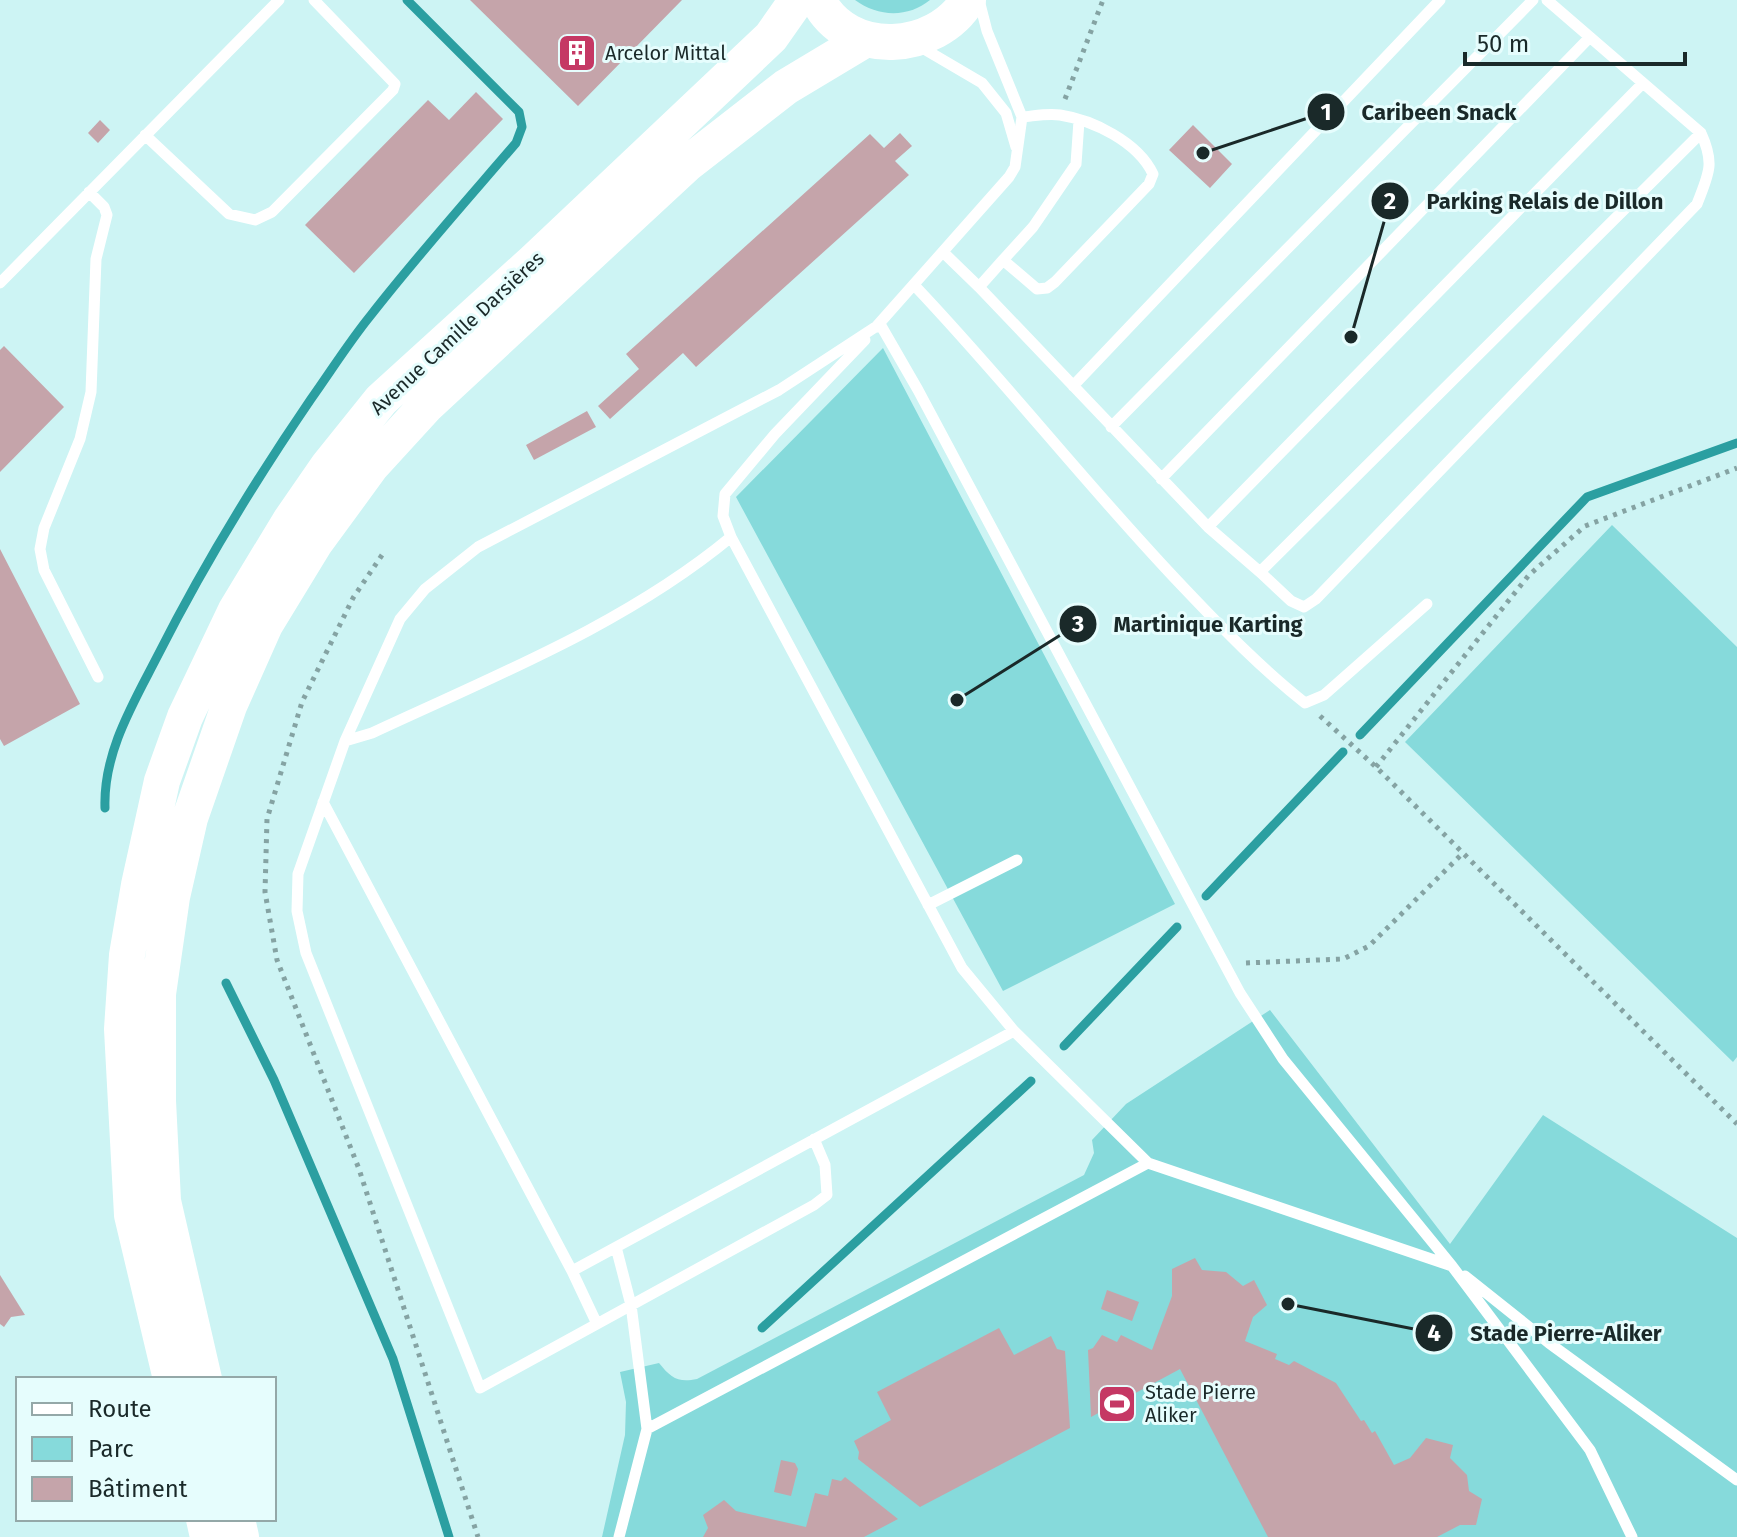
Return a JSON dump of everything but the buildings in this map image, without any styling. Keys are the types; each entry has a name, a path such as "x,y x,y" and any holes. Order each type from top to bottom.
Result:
{"main road":[{"name":"Avenue Camille Darsières","path":"171,1377 132,1215 122,1029 127,955 139,885 162,781 185,717 236,610 282,534 328,466 381,400 544,252 771,37 797,0"},
{"path":"818,0 842,27 866,39 889,43 912,41 939,30 961,12 968,0"},
{"name":"Avenue Camille Darsières","path":"204,1377 163,1201 158,1101 158,994 172,897 190,818 229,706 265,625 315,543 372,465 426,406 687,164 786,87 866,39"}],"lane":[{"path":"0,283 279,0"},
{"path":"145,135 229,214 255,220 272,212 393,90 395,84 314,0"},
{"path":"979,0 987,31 1022,117 1015,167 915,286 775,434 725,494 723,516 731,537 962,968 1014,1031 1148,1163 1452,1266 1549,1343 1737,1480"},
{"path":"1073,386 1440,0"},
{"path":"1111,427 1533,0"},
{"path":"944,253 1208,527 1291,601 1304,607 1316,599 1697,204 1709,173 1711,155 1701,133 1547,0"},
{"path":"1161,479 1590,37"},
{"path":"912,41 982,83 1006,113 1017,151"},
{"path":"1208,527 1643,83"},
{"path":"1003,260 1037,289 1047,288 1149,184 1153,174 1149,165 1112,131 1058,114 1022,117"},
{"path":"979,287 1033,227 1076,164 1079,121"},
{"path":"1260,572 1701,133"},
{"path":"89,192 104,207 107,215 96,259 91,392 80,439 44,528 40,549 44,570 98,677"},
{"path":"915,286 1126,528 1233,639 1305,703 1324,695 1427,604"},
{"path":"814,1139 825,1165 827,1195 814,1205 480,1388 306,953 297,911 298,874 345,741 400,619 425,589 478,547 779,390 880,324"},
{"path":"880,324 1224,963 1283,1059 1452,1266 1590,1450 1632,1537"},
{"path":"345,741 372,733 563,643 682,576 731,537"},
{"path":"323,802 572,1271 597,1324"},
{"path":"928,905 1017,860"},
{"path":"572,1271 1014,1031"},
{"path":"647,1429 1148,1163"},
{"path":"616,1247 631,1305 647,1429 619,1537"}],"path":[{"path":"1058,114 1103,0"},
{"path":"1376,767 1529,575 1585,526 1737,468"},
{"path":"1305,703 1376,767 1737,1124"},
{"path":"1224,963 1343,959 1369,946 1463,853"}],"green space":[{"path":"855,0 930,0 912,10 893,13 873,10"},
{"path":"883,348 1175,904 1003,991 736,497"},
{"path":"1612,525 1737,647 1737,1057 1733,1062 1405,742"},
{"path":"1270,1010 1450,1244 1543,1115 1737,1238 1737,1537 602,1537 625,1435 626,1402 620,1372 659,1363 675,1378 697,1379 1084,1175 1094,1153 1092,1140 1126,1104"}],"waterway":[{"path":"105,808 109,767 130,709 193,589 250,493 355,336 516,143 522,127 519,112 407,0"},
{"path":"1360,735 1587,497 1737,443"},
{"path":"1206,896 1343,752"},
{"path":"1064,1046 1177,927"},
{"path":"226,983 274,1080 393,1359 449,1537"},
{"path":"762,1328 1031,1081"}],"place":[{"name":"Arcelor Mittal","path":"577,53"},
{"name":"Caribeen Snack","path":"1203,153"},
{"name":"Parking Relais de Dillon","path":"1351,337"},
{"name":"Martinique Karting","path":"957,700"},
{"name":"Stade Pierre-Aliker","path":"1288,1304"},
{"name":"Stade Pierre Aliker","path":"1117,1404"}]}
